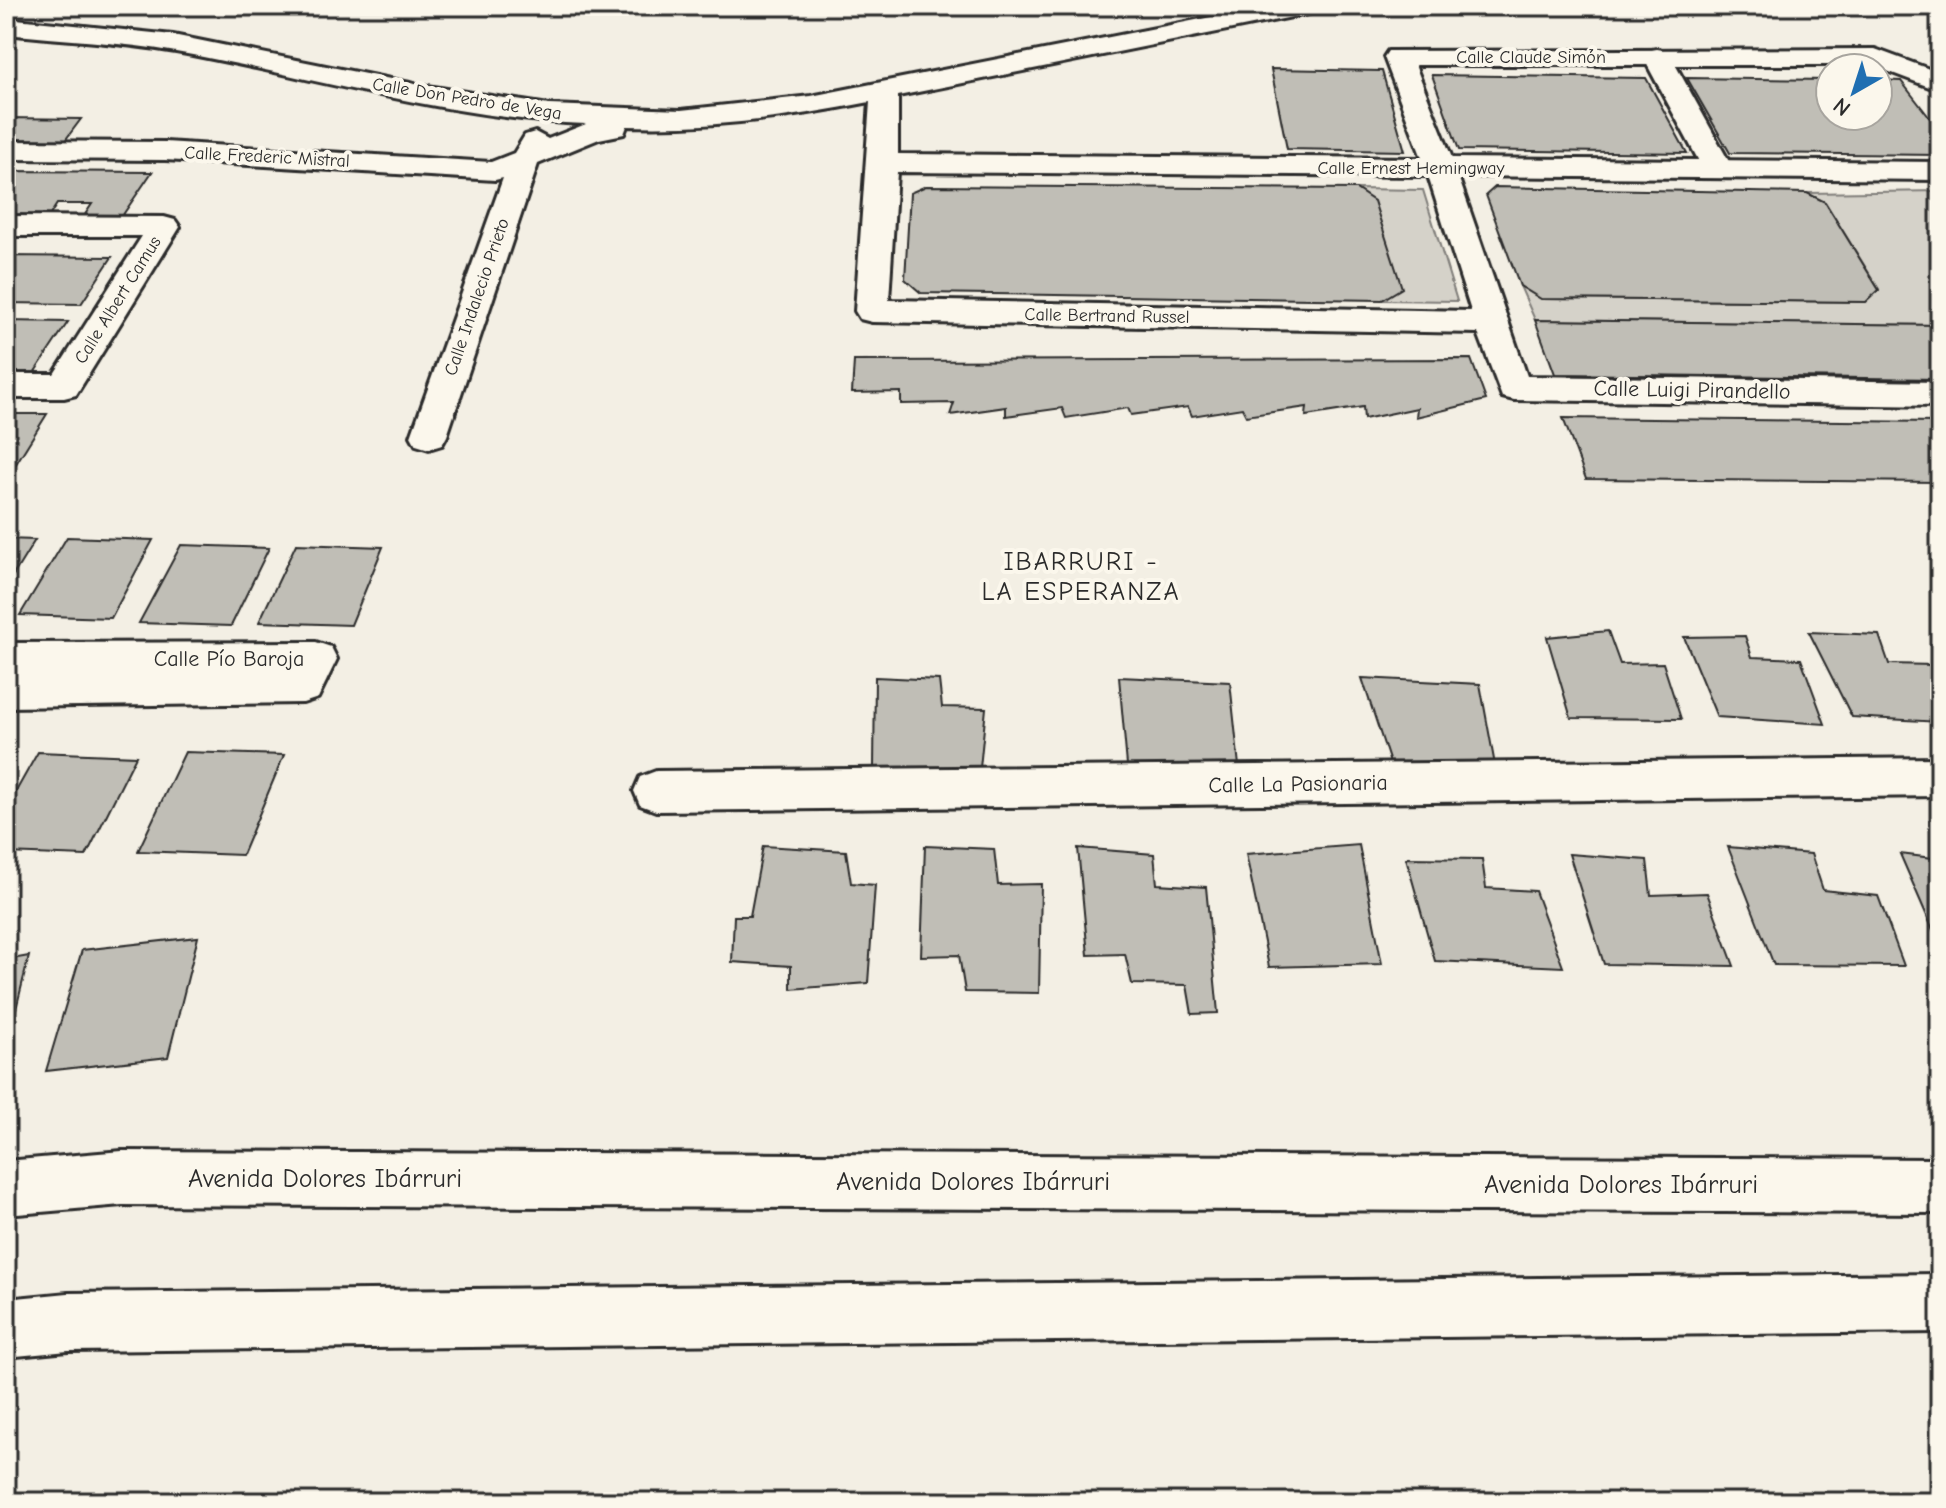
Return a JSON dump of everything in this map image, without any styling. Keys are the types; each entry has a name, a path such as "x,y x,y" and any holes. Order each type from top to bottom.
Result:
{"street":[{"name":"Calle Don Pedro de Vega","path":"6,26 173,43 415,92 549,114 672,119 811,105 1307,6"},
{"name":"Calle Claude Simón","path":"1491,322 1441,169 1398,57 1875,57 1940,83"},
{"path":"1657,57 1717,167"},
{"path":"882,163 884,90"},
{"path":"415,92 489,118 525,159"},
{"name":"Calle Indalecio Prieto","path":"429,436 525,159 549,114"},
{"name":"Calle Frederic Mistral","path":"6,150 165,151 495,171 593,131 672,119"},
{"name":"Calle Ernest Hemingway","path":"882,163 1940,171"},
{"name":"Calle Bertrand Russel","path":"882,163 872,311 1491,322"},
{"name":"Calle Albert Camus","path":"6,226 164,227 64,386 6,386"},
{"name":"Calle Luigi Pirandello","path":"1491,322 1514,388 1940,394"},
{"name":"Calle Pío Baroja","path":"6,660 316,659 303,686 6,689"},
{"name":"Calle La Pasionaria","path":"656,791 1940,777"},
{"name":"Avenida Dolores Ibárruri","path":"6,1188 122,1178 1940,1186"},
{"path":"6,1328 68,1322 1940,1303"}],"shaded area":[{"path":"1356,189 1423,190 1457,301 1382,300"},
{"path":"1940,191 1940,325 1535,320 1520,286 1542,299 1866,302 1879,289 1825,202 1807,193"}],"building":[{"path":"1271,69 1382,71 1405,151 1287,149"},
{"path":"1432,75 1646,78 1687,153 1459,150"},
{"path":"1687,78 1814,80 1814,132 1894,132 1894,81 1901,81 1940,131 1940,155 1730,153"},
{"path":"6,118 81,119 63,143 6,142"},
{"path":"6,171 152,172 120,219 82,219 92,204 57,204 46,221 6,220"},
{"path":"926,186 1356,189 1374,201 1402,288 1382,300 921,293 905,279 910,193"},
{"path":"1495,187 1807,193 1825,202 1879,290 1866,302 1541,299 1520,286 1486,195"},
{"path":"6,256 112,257 81,304 6,303"},
{"path":"1535,320 1940,325 1940,379 1555,374"},
{"path":"6,321 68,322 32,376 6,376"},
{"path":"1471,359 1486,400 1416,417 1417,408 1364,419 1363,407 1306,416 1307,407 1246,416 1242,408 1192,416 1188,407 1131,415 1128,408 1066,418 1062,408 1006,416 1006,407 950,415 954,403 901,404 901,392 852,393 854,361"},
{"path":"6,414 47,414 14,467 6,467"},
{"path":"1563,418 1940,422 1940,482 1586,479"},
{"path":"67,537 153,540 111,618 20,615"},
{"path":"6,539 35,540 6,587"},
{"path":"296,544 383,547 351,625 259,622"},
{"path":"181,545 269,548 231,626 139,623"},
{"path":"1608,631 1620,664 1663,663 1681,719 1571,718 1547,637"},
{"path":"1809,632 1879,635 1889,664 1934,665 1940,680 1940,722 1852,717"},
{"path":"1745,636 1752,657 1801,659 1825,724 1717,717 1684,637"},
{"path":"875,677 939,680 942,707 986,708 980,768 874,768"},
{"path":"1119,677 1230,682 1239,766 1127,765"},
{"path":"1362,678 1480,684 1495,765 1392,769"},
{"path":"38,752 136,756 86,856 6,853 6,809"},
{"path":"185,752 284,755 242,855 138,851"},
{"path":"1359,845 1382,964 1269,967 1246,854"},
{"path":"763,846 846,851 851,883 875,885 868,983 791,989 791,966 732,962 734,916 750,916"},
{"path":"925,846 994,849 998,885 1041,884 1039,993 965,992 959,955 921,956"},
{"path":"1728,847 1811,854 1823,890 1878,896 1904,966 1774,965"},
{"path":"1078,848 1154,854 1157,884 1206,887 1218,1013 1192,1014 1187,985 1132,984 1125,954 1088,955"},
{"path":"1569,854 1647,860 1651,895 1707,893 1734,966 1604,964"},
{"path":"1900,854 1940,859 1940,946"},
{"path":"1406,858 1482,859 1486,888 1535,891 1563,967 1435,961"},
{"path":"198,937 168,1057 46,1071 82,950"},
{"path":"29,956 6,1050 6,960"}],"district":[{"name":"IBARRURI - LA ESPERANZA","path":"1081,577"}]}
